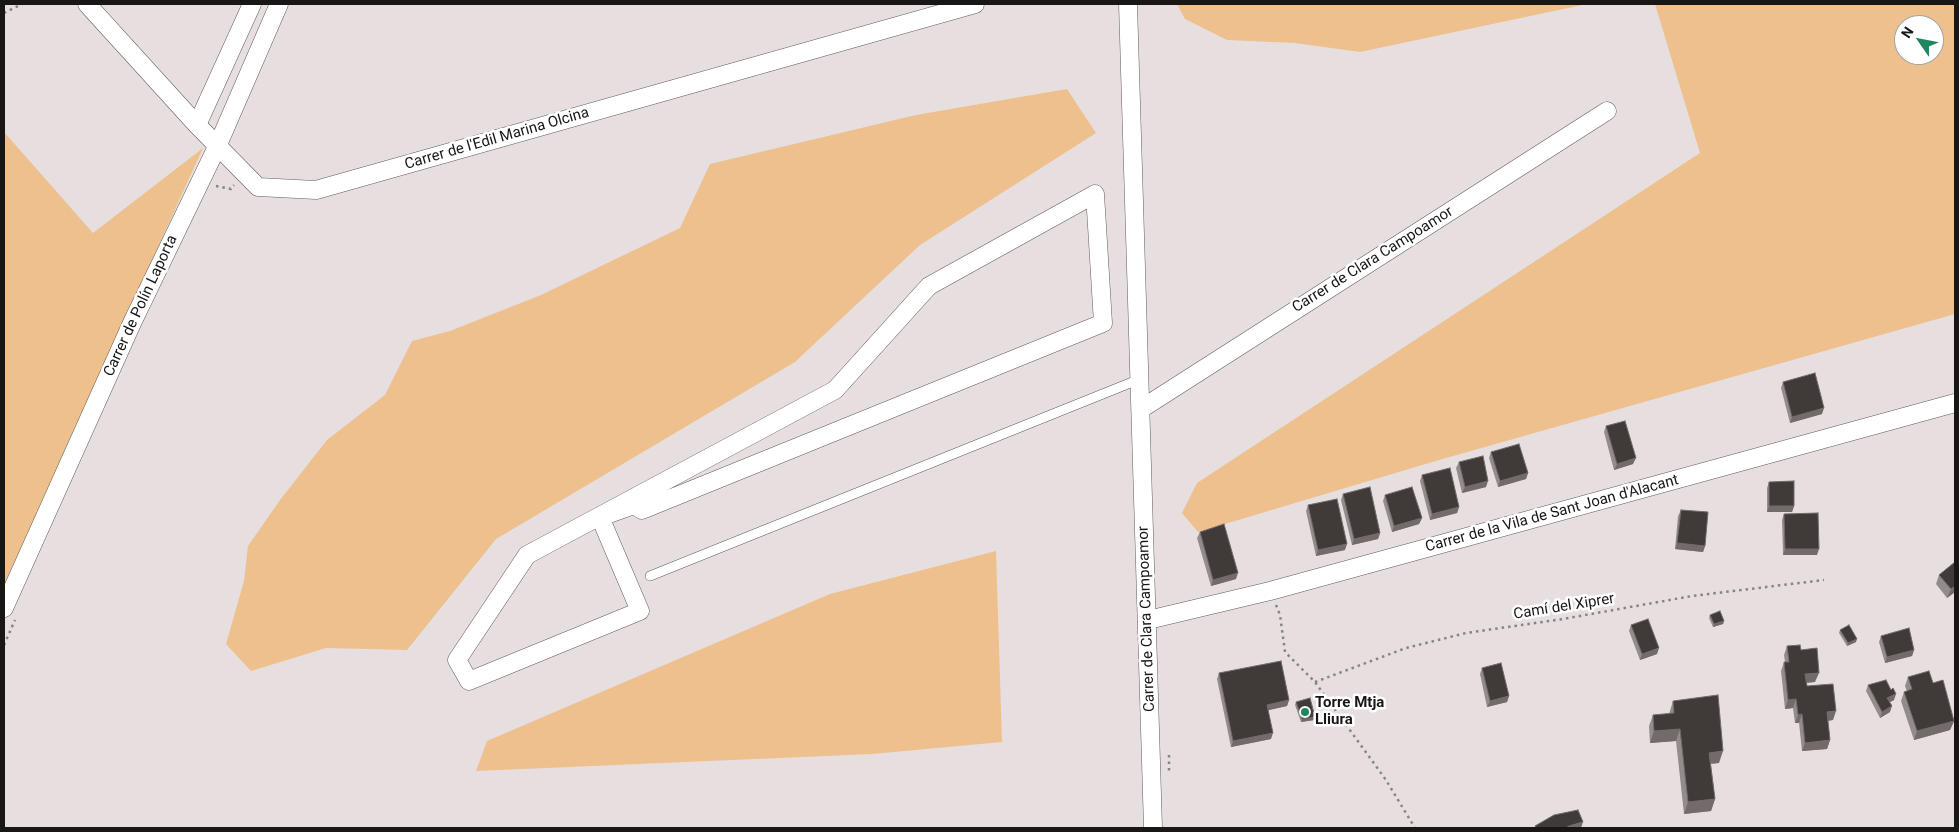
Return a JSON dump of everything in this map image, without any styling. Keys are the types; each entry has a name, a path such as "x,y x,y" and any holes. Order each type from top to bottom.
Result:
{"street":[{"name":"Carrer de l'Edil Marina Olcina","path":"87,4 197,126 258,187 316,190 975,4"},
{"path":"197,126 252,4"},
{"name":"Carrer de Polín Laporta","path":"10,613 132,323 217,147 279,4"},
{"name":"Carrer de Clara Campoamor","path":"1128,4 1153,828"},
{"name":"Carrer de Clara Campoamor","path":"1141,409 1607,111"},
{"path":"1095,194 1103,323 642,510 634,505 600,516 640,611 469,681 457,660 527,555 835,390 929,286 1095,194"},
{"name":"Carrer de la Vila de Sant Joan d'Alacant","path":"1148,620 1270,592 1955,403"}],"lane":[{"path":"650,576 1140,379"}],"path":[{"path":"4,13 22,4"},
{"path":"212,194 216,186 232,189 242,171"},
{"name":"Camí del Xiprer","path":"1315,682 1406,648 1466,633 1563,619 1692,596 1824,580"},
{"path":"1270,592 1280,616 1285,652 1315,682 1386,780 1415,828"},
{"path":"4,645 10,613"}],"shaded area":[{"path":"1177,4 1587,4 1360,52 1295,43 1227,40 1185,19"},
{"path":"1655,4 1955,4 1955,314 1439,460 1198,532 1182,513 1197,483 1700,153"},
{"path":"1067,89 1096,133 920,245 795,362 496,539 407,650 326,648 251,671 226,644 244,581 248,546 280,500 327,440 385,395 412,341 450,331 541,295 680,228 710,164 916,115"},
{"path":"4,132 93,233 203,148 4,586"},
{"path":"996,551 1002,742 872,754 476,771 487,741 830,594"}],"building":[{"path":"1815,373 1824,408 1792,417 1783,382"},
{"path":"1625,421 1636,458 1617,464 1606,426"},
{"path":"1519,444 1528,473 1500,481 1491,452"},
{"path":"1483,456 1488,481 1465,487 1459,462"},
{"path":"1450,468 1459,507 1432,514 1422,475"},
{"path":"1794,481 1794,506 1769,506 1769,482"},
{"path":"1370,487 1380,533 1354,539 1343,494"},
{"path":"1412,487 1422,518 1394,526 1385,495"},
{"path":"1337,499 1347,544 1318,550 1308,505"},
{"path":"1681,510 1708,512 1705,546 1677,543"},
{"path":"1818,513 1819,549 1785,549 1784,514"},
{"path":"1224,524 1238,573 1213,580 1200,532"},
{"path":"1955,562 1955,586 1951,589 1939,575"},
{"path":"1720,611 1724,621 1714,624 1710,615"},
{"path":"1648,619 1659,648 1642,654 1631,625"},
{"path":"1849,625 1857,639 1848,643 1840,630"},
{"path":"1909,628 1914,650 1887,657 1881,636"},
{"path":"1800,645 1801,650 1817,648 1819,673 1805,674 1807,686 1833,684 1836,711 1827,712 1830,740 1805,743 1802,714 1798,715 1796,699 1788,700 1784,662 1789,662 1787,646"},
{"path":"1281,661 1289,700 1267,705 1273,733 1233,741 1219,673"},
{"path":"1501,663 1509,696 1490,701 1482,668"},
{"path":"1929,671 1933,683 1943,680 1954,721 1917,731 1904,692 1912,689 1908,677"},
{"path":"1886,680 1891,690 1893,688 1896,694 1887,698 1892,706 1882,712 1868,685"},
{"path":"1718,695 1723,751 1709,753 1715,799 1688,802 1680,729 1654,731 1653,715 1674,713 1673,701"},
{"name":"Torre Mtja Lliura","path":"1310,698 1315,717 1302,719 1296,702"},
{"path":"1578,810 1583,822 1566,828 1536,828 1535,826 1554,815"}],"place":[{"name":"Torre Mtja Lliura","path":"1305,712"}]}
